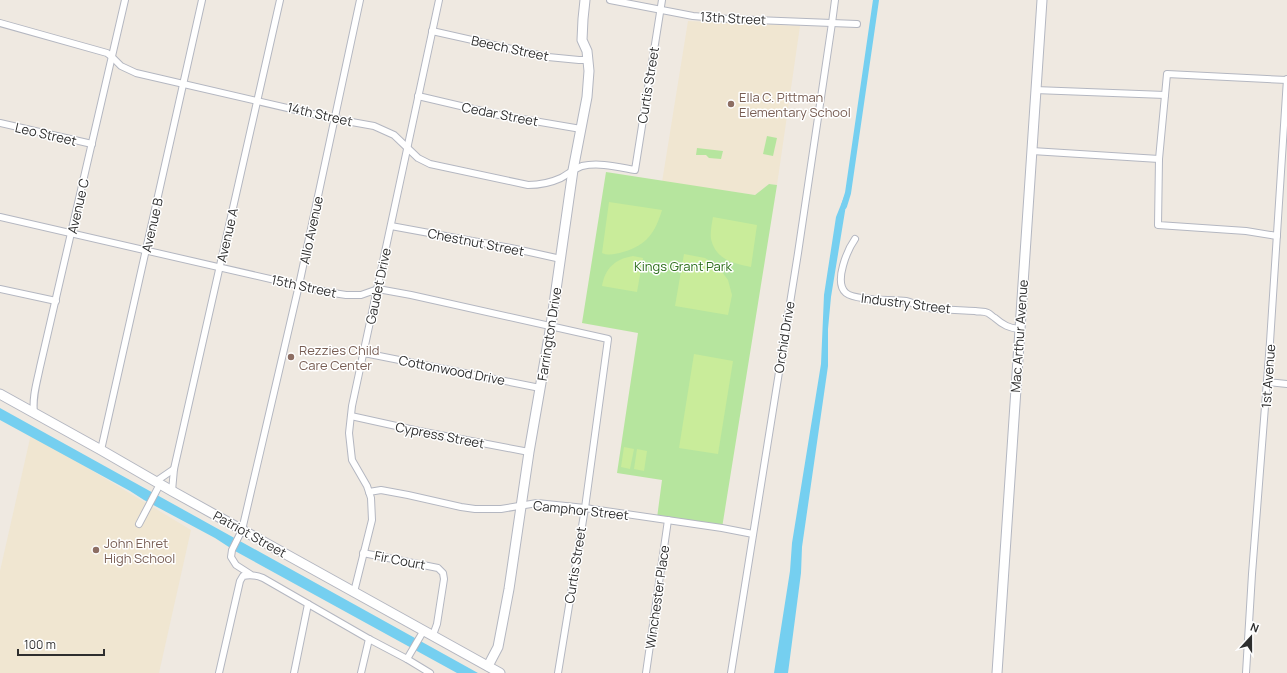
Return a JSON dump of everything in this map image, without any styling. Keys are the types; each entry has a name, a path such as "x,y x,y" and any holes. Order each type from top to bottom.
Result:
{"street":[{"name":"Avenue C","path":"34,413 34,397 125,0"},
{"name":"Avenue B","path":"101,450 202,0"},
{"name":"Avenue A","path":"172,492 174,469 280,0"},
{"name":"Allo Avenue","path":"250,574 236,565 231,557 232,550 240,533 299,285 360,0"},
{"name":"Gaudet Drive","path":"354,592 372,520 371,498 367,486 352,460 349,433 351,416 439,0"},
{"name":"Farrington Drive","path":"488,666 495,655 500,640 509,589 529,452 551,325 573,170 587,97 589,71 586,51 582,40 585,0"},
{"name":"13th Street","path":"610,0 693,16 857,24"},
{"name":"Curtis Street","path":"635,170 662,0"},
{"name":"Orchid Drive","path":"731,673 797,260 835,0"},
{"name":"Mac Arthur Avenue","path":"997,673 1042,0"},
{"name":"14th Street","path":"0,23 94,49 111,56 121,66 136,73 374,126 394,135 418,158 430,164 528,185 546,183 560,178 573,170 593,165 635,170"},
{"name":"Beech Street","path":"432,31 548,57 587,60"},
{"path":"1277,236 1246,231 1158,225 1159,159 1167,74 1287,79"},
{"name":"1st Avenue","path":"1246,673 1287,79"},
{"path":"1035,90 1165,95"},
{"name":"Cedar Street","path":"418,96 499,115 582,129"},
{"name":"Leo Street","path":"0,123 92,144"},
{"path":"1032,151 1159,159"},
{"name":"15th Street","path":"0,217 327,292 346,295 361,295 378,289 551,325 608,339"},
{"name":"Chestnut Street","path":"391,226 511,248 561,259"},
{"name":"Industry Street","path":"856,239 851,245 845,258 841,287 845,292 859,297 906,302 928,308 988,313 1005,326 1020,329"},
{"path":"0,289 56,301"},
{"name":"Curtis Street","path":"558,673 585,508 608,339"},
{"name":"Cottonwood Drive","path":"364,353 540,388"},
{"path":"1267,382 1287,384"},
{"name":"Patriot Street","path":"0,394 101,450 157,485 172,492 240,533 354,592 423,632 433,635 500,673"},
{"name":"Cypress Street","path":"351,416 419,432 529,452"},
{"path":"139,524 157,485 174,469"},
{"name":"Camphor Street","path":"369,492 381,490 475,509 501,509 537,503 585,508 753,534"},
{"name":"Winchester Place","path":"646,673 668,520"},
{"name":"Fir Court","path":"363,553 438,568 443,574 444,579 437,624 433,635"},
{"path":"219,673 240,581 243,576 250,574 263,578 407,659 429,673"},
{"path":"294,673 308,604"},
{"path":"407,659 423,632"},
{"path":"361,673 369,639"}],"shaded area":[{"name":"Ella C. Pittman Elementary School","path":"688,21 800,26 777,185 769,184 755,195 662,182"},
{"name":"John Ehret High School","path":"31,434 191,530 159,673 0,673 0,571"}],"green space":[{"path":"767,136 777,138 773,156 763,154"},
{"path":"697,148 723,151 721,159 709,158 706,155 696,155"},
{"name":"Kings Grant Park","path":"606,172 755,195 769,184 777,185 722,528 657,518 662,480 617,473 638,333 582,323"},
{"path":"609,202 662,210 653,232 644,242 623,252 607,254 602,253"},
{"path":"713,217 757,225 751,267 732,262 717,252 711,239"},
{"path":"684,254 705,258 717,265 728,280 732,295 728,315 675,306"},
{"path":"633,256 643,258 637,292 602,286 608,269 612,265 621,259"},
{"path":"694,354 733,361 718,454 679,448"},
{"path":"624,447 634,449 630,469 621,467"},
{"path":"637,449 647,451 644,471 634,469"}],"water":[{"path":"844,197 847,199 831,297 828,329 828,366 802,547 801,573 788,673 774,673 790,571 792,543 821,364 824,295 836,217"},
{"path":"0,408 478,673 457,673 235,551 215,538 0,420"}],"waterway":[{"path":"844,206 848,193 876,0"}],"place":[{"name":"Ella C. Pittman Elementary School","path":"731,104"},
{"name":"Rezzies Child Care Center","path":"291,357"},
{"name":"John Ehret High School","path":"96,550"}]}
